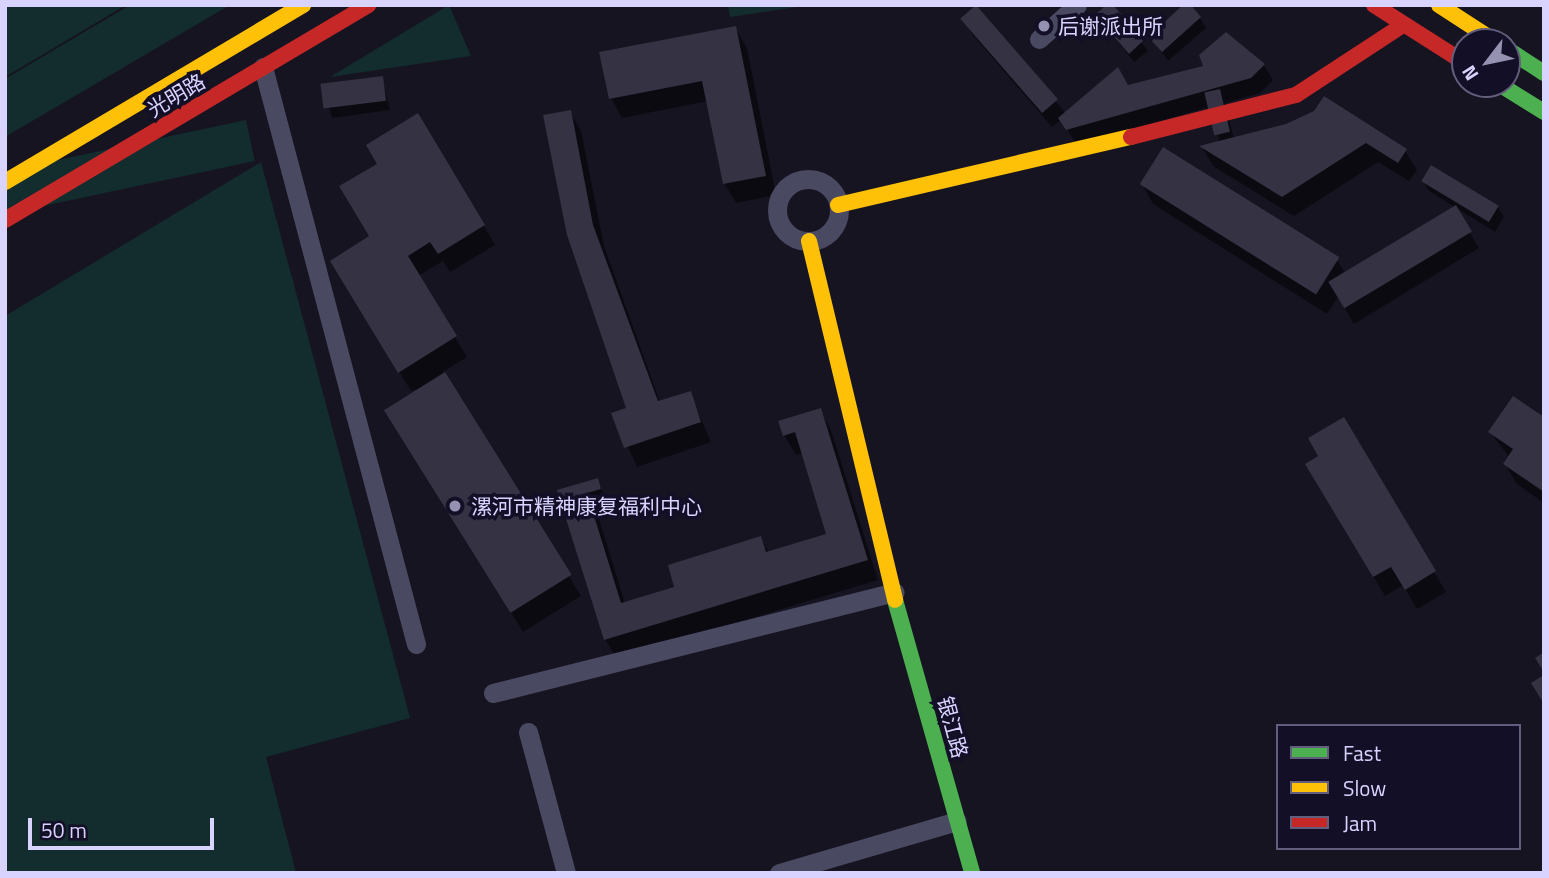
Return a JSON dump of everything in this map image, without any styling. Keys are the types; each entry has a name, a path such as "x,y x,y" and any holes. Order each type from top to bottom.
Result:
{"street":[{"name":"光明路","path":"5,182 303,5"},
{"name":"光明路","path":"5,220 368,5"},
{"path":"1039,39 1077,5"},
{"path":"1374,5 1451,54"},
{"path":"1438,5 1474,28"},
{"path":"838,205 1232,114 1296,94 1403,25"},
{"path":"1521,58 1544,73"},
{"path":"263,67 416,644"},
{"path":"1521,98 1544,112"},
{"path":"800,180 820,182 835,195 838,205 828,234 809,241 789,235 778,219 783,191 800,180"},
{"name":"银江路","path":"809,241 879,543 895,592 972,873"},
{"path":"493,693 895,592"},
{"path":"528,732 566,873"},
{"path":"779,873 957,821"}],"green space":[{"path":"5,5 126,5 5,77"},
{"path":"130,5 230,5 5,137 5,79"},
{"path":"449,5 471,56 330,77"},
{"path":"728,5 810,5 730,17"},
{"path":"246,120 255,161 5,214 5,171"},
{"path":"261,162 410,718 266,757 296,873 5,873 5,316"}],"building":[{"path":"976,5 1058,99 1042,113 960,19"},
{"path":"1106,5 1113,5 1144,40 1129,54 1095,15"},
{"path":"1183,5 1191,5 1201,17 1162,52 1148,37"},
{"path":"736,26 766,176 723,184 702,81 609,99 599,52"},
{"path":"1226,32 1265,64 1251,78 1066,130 1058,118 1118,67 1128,85 1203,66 1199,55"},
{"path":"383,76 386,101 324,108 320,84"},
{"path":"1220,89 1230,132 1214,135 1204,93"},
{"path":"1324,96 1407,149 1398,163 1366,143 1282,197 1199,146 1286,124 1314,111"},
{"path":"571,110 593,225 658,401 691,391 701,422 624,448 611,413 626,408 567,235 543,115"},
{"path":"418,113 485,225 438,254 430,242 408,256 457,336 398,373 330,261 369,236 339,186 377,164 366,145"},
{"path":"1163,147 1339,257 1316,295 1140,184"},
{"path":"1431,165 1499,206 1489,222 1421,181"},
{"path":"1456,205 1472,232 1344,308 1328,282"},
{"path":"445,372 572,575 511,613 384,410"},
{"path":"1513,396 1544,417 1544,492 1503,464 1513,449 1488,432"},
{"path":"821,408 868,560 604,640 557,490 598,478 601,489 587,493 621,603 674,587 668,565 761,536 766,552 826,534 795,432 783,436 778,421"},
{"path":"1344,417 1436,571 1405,590 1391,567 1373,577 1305,464 1318,456 1308,438"},
{"path":"1544,652 1544,672 1535,658"},
{"path":"1544,675 1544,704 1531,683"}],"traffic: fast":[{"path":"1521,58 1544,73"},
{"path":"1521,98 1544,112"},
{"path":"895,600 972,873"}],"traffic: slow":[{"path":"5,182 303,5"},
{"path":"1439,5 1474,28"},
{"path":"838,205 1131,137"},
{"path":"809,241 895,600"}],"traffic: jam":[{"path":"5,220 368,5"},
{"path":"1374,5 1451,54"},
{"path":"1131,137 1296,95 1403,25"}],"place":[{"name":"后谢派出所","path":"1044,26"},
{"name":"漯河市精神康复福利中心","path":"455,506"}]}
